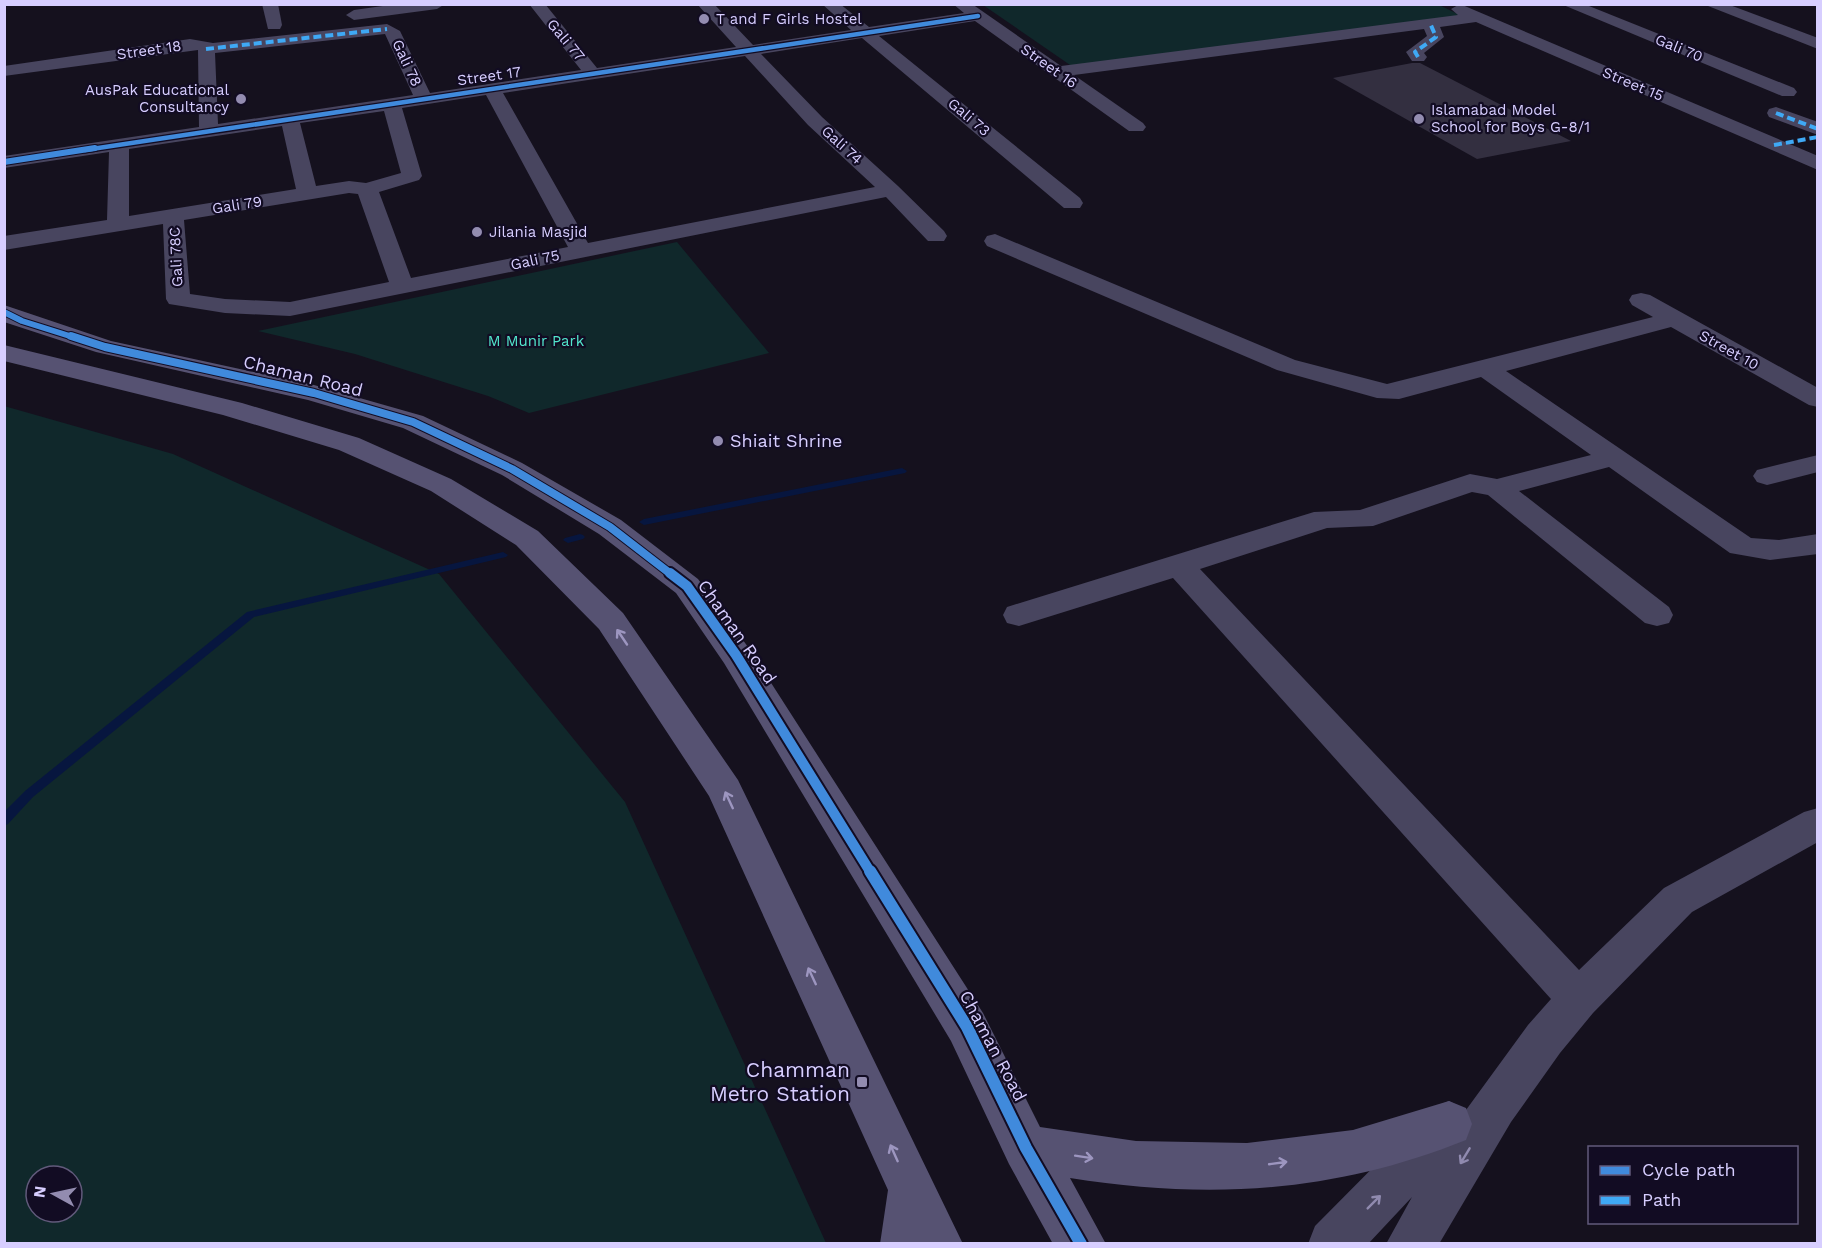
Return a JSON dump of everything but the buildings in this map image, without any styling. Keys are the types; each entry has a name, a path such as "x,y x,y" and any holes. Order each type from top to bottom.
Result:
{"street":[{"path":"270,4 278,33"},
{"path":"338,11 339,17 437,4"},
{"name":"Gali 74","path":"705,4 815,120 891,189 936,236"},
{"name":"Gali 73","path":"830,4 1072,203"},
{"name":"Street 16","path":"961,4 1136,127"},
{"name":"Street 15","path":"1449,4 1818,164"},
{"name":"Gali 70","path":"1569,4 1788,92"},
{"path":"1711,4 1818,44"},
{"name":"Gali 77","path":"537,5 594,75"},
{"name":"Street 17","path":"4,162 493,91 978,16"},
{"path":"1057,72 1477,17"},
{"path":"206,49 278,33 307,21"},
{"path":"1418,57 1415,52 1436,37 1430,23"},
{"name":"Gali 78","path":"278,33 387,29 392,31 424,100"},
{"name":"Street 18","path":"4,71 190,44 206,45 209,132"},
{"path":"493,91 581,250"},
{"name":"Gali 79","path":"4,243 349,187 367,189 412,176 392,105"},
{"path":"1776,113 1818,129"},
{"path":"290,121 309,194"},
{"path":"1774,145 1818,137"},
{"path":"118,224 119,145"},
{"path":"367,189 403,287"},
{"name":"Gali 75","path":"178,299 225,306 290,309 891,189"},
{"name":"Gali 78C","path":"174,216 178,299"},
{"path":"995,240 1286,364 1371,390 1399,391 1674,319"},
{"name":"Street 10","path":"1641,300 1818,399"},
{"name":"Chaman Road","path":"4,312 22,321 105,346 315,393 413,422 512,469 610,527 687,586 736,656 951,1000 967,1027 1026,1148 1081,1244"},
{"path":"4,353 232,409 349,444 441,485 527,538 611,621 725,790 938,1244"},
{"path":"1486,369 1741,546 1761,551 1779,551 1818,544"},
{"path":"1019,615 1325,519 1362,519 1470,483 1497,488 1615,457"},
{"path":"1767,476 1818,463"},
{"path":"1497,488 1657,615"},
{"path":"1178,564 1578,999"},
{"path":"1411,1244 1495,1106 1544,1039 1578,999 1678,900 1818,823"},
{"path":"1026,1148 1136,1166 1247,1167 1353,1152 1449,1124 1495,1106"},
{"path":"1333,1244 1449,1124"},
{"path":"905,1244 912,1191"}],"green space":[{"path":"1437,4 1464,17 1073,67 983,5"},
{"name":"M Munir Park","path":"677,242 769,353 529,413 488,396 355,354 258,331"},
{"path":"4,406 173,454 439,574 625,802 826,1243 5,1243"}],"waterway":[{"path":"644,522 902,471"},
{"path":"568,540 580,537"},
{"path":"4,821 29,794 251,614 503,555"}],"marked path":[{"path":"1418,57 1415,52 1436,37 1430,23"},
{"path":"206,49 387,29"},
{"path":"1776,113 1818,129"},
{"path":"1774,145 1818,137"}],"cycle path":[{"path":"4,162 978,16"},
{"path":"4,312 22,321 105,347 314,393 413,422 512,469 610,527 687,586 736,655 967,1027 1026,1148 1081,1244"}],"place":[{"name":"T and F Girls Hostel","path":"704,19"},
{"name":"AusPak Educational Consultancy","path":"241,99"},
{"name":"Islamabad Model School for Boys G-8/1","path":"1419,119"},
{"name":"Jilania Masjid","path":"477,232"},
{"name":"Shiait Shrine","path":"718,441"},
{"name":"Chamman Metro Station","path":"862,1082"}]}
